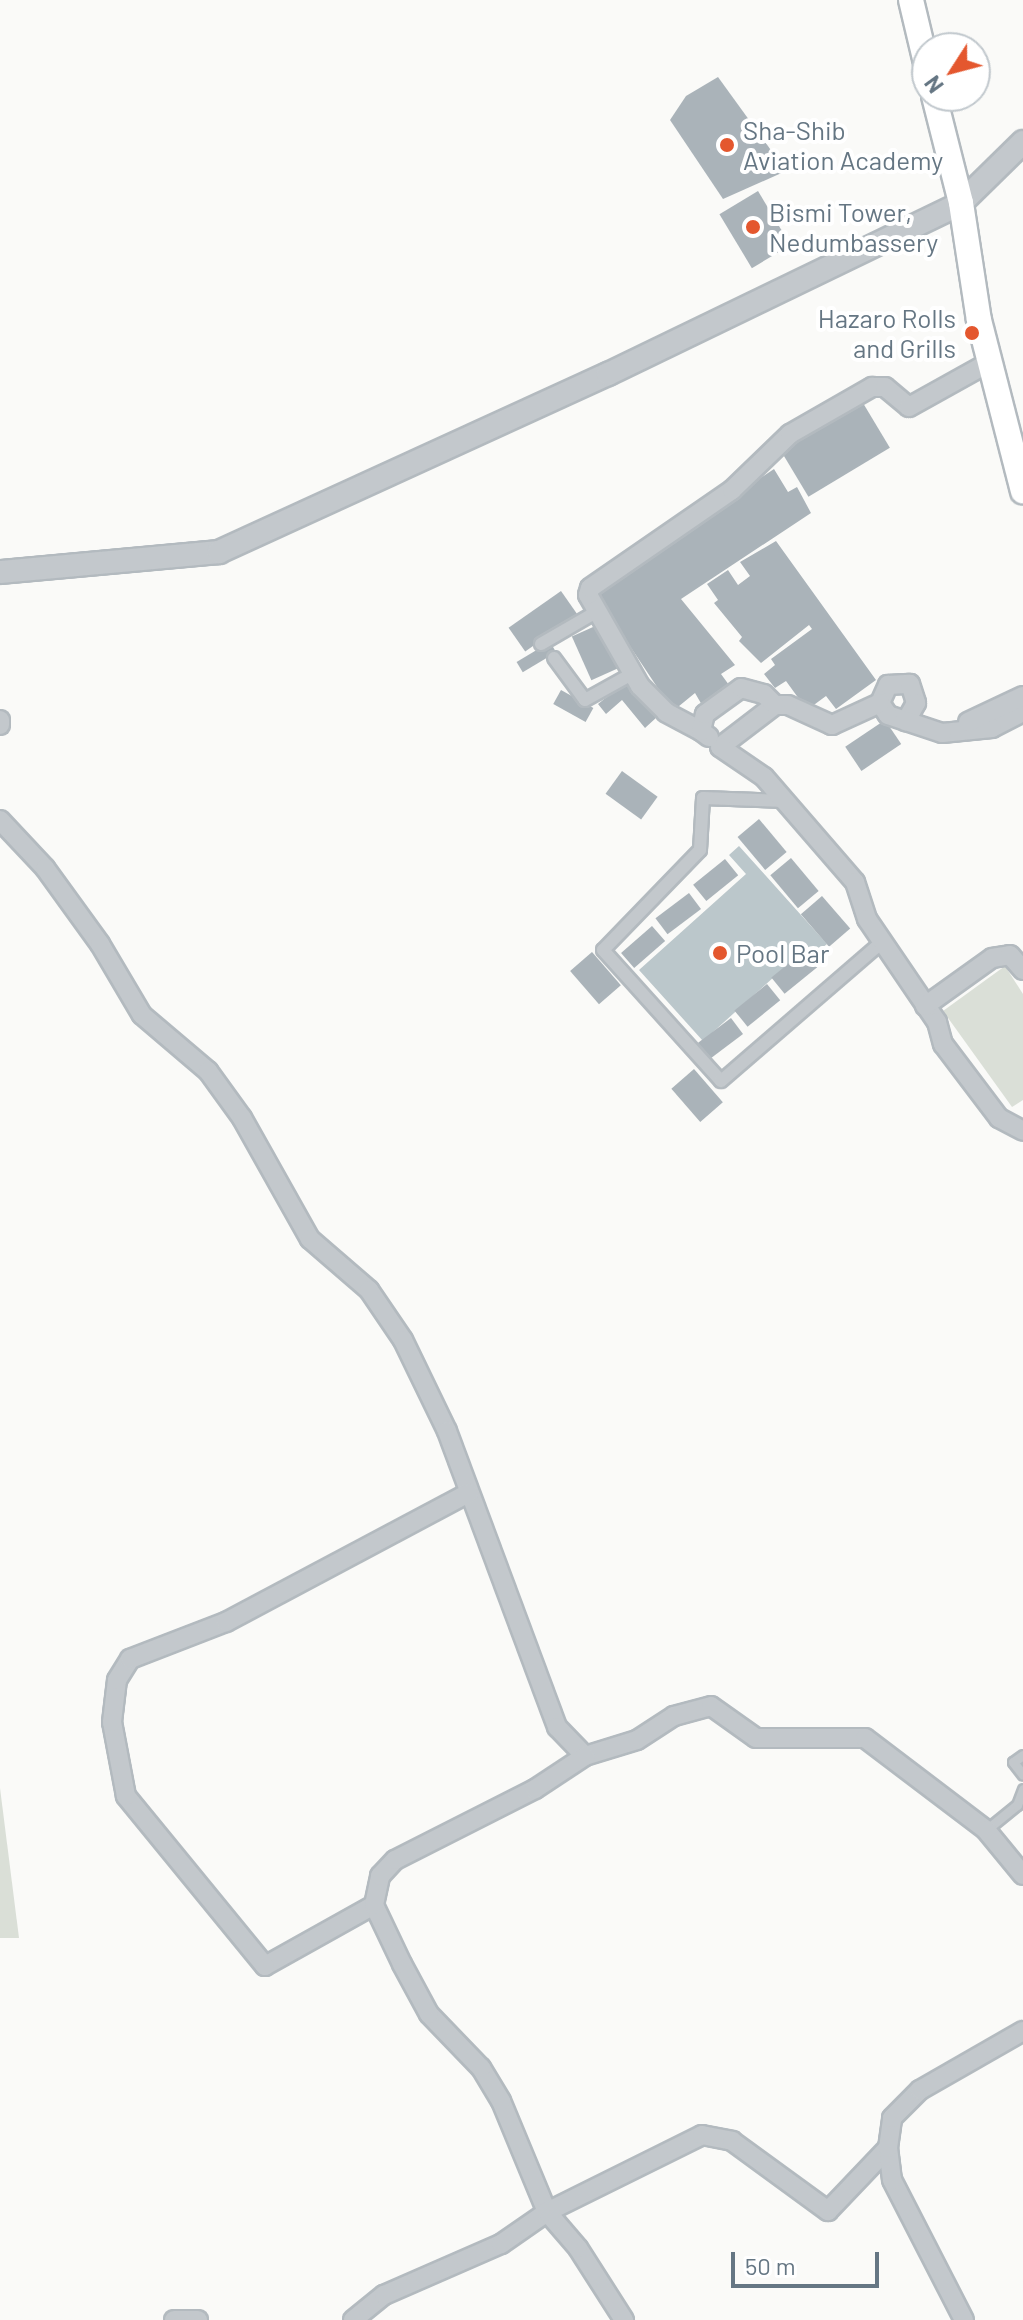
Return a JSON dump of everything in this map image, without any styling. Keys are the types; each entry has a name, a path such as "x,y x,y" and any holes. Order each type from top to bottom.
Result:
{"main road":[{"path":"911,0 919,32"},
{"path":"938,112 961,203 990,362 1023,491"}],"street":[{"path":"0,572 219,552 608,374 961,203 1023,142"},
{"path":"990,362 909,407 879,384 790,434 732,490 590,588 598,611 632,674 666,712 701,731 764,777 861,890 867,919 925,1006 943,1044 1005,1124 1023,1131"},
{"path":"541,644 598,611"},
{"path":"554,658 585,700 632,674"},
{"path":"701,731 705,714 741,688 764,694 775,705 832,725 880,703 888,685 910,684 916,703 906,721"},
{"path":"906,721 969,722 1023,696"},
{"path":"880,703 888,715 932,732 968,732 1000,726 1023,712"},
{"path":"720,747 775,705"},
{"path":"785,801 703,798 700,850 603,950 721,1081 882,942"},
{"path":"0,820 63,893 142,1015 208,1071 242,1118 310,1239 369,1290 403,1340 447,1431 557,1727 585,1756"},
{"path":"925,1006 992,958 1010,955 1023,970"},
{"path":"374,1905 265,1966 126,1796 112,1722 117,1680 130,1659 226,1622 469,1493"},
{"path":"624,2320 578,2248 547,2212 501,2101 481,2068 429,2014 374,1905 380,1876 395,1860 535,1789 585,1756 637,1740 674,1716 711,1706 756,1738 865,1738 986,1830 1023,1875"},
{"path":"964,2320 892,2180 888,2148 892,2118 920,2090 1023,2031"},
{"path":"353,2320 384,2295 501,2244 547,2212 702,2135 732,2141 828,2211 888,2148"},
{"path":"174,2320 198,2320"}],"lane":[{"path":"1023,1755 1013,1762 1023,1775"},
{"path":"986,1830 1017,1805 1023,1789"}],"shaded area":[{"path":"739,846 827,944 816,953 804,950 703,1041 639,970 746,874 729,855"},
{"path":"1005,966 1023,994 1023,1100 1012,1107 943,1011"},
{"path":"0,1788 19,1938 0,1938"}],"building":[{"name":"Sha-Shib Aviation Academy","path":"718,77 786,171 723,199 670,120 686,96"},
{"name":"Bismi Tower, Nedumbassery","path":"758,191 790,245 752,268 719,214"},
{"path":"860,398 890,448 808,497 779,447"},
{"path":"774,469 788,492 797,487 811,513 681,599 735,665 721,674 729,685 702,705 695,693 673,711 592,589"},
{"path":"776,541 876,680 836,709 826,696 807,710 786,681 775,688 764,674 775,665 771,659 812,629 809,625 761,663 739,641 742,637 714,603 718,600 707,584 728,570 738,585 750,576 740,562"},
{"path":"561,591 578,615 525,651 509,628"},
{"path":"602,623 622,667 591,680 572,636"},
{"path":"550,642 556,652 523,672 517,662"},
{"path":"627,681 657,717 645,728 622,700 606,714 598,704"},
{"path":"561,690 593,708 586,722 553,704"},
{"path":"885,720 901,744 861,771 845,747"},
{"path":"622,771 658,797 641,820 606,794"},
{"path":"759,819 787,852 765,870 738,837"},
{"path":"791,858 819,891 798,908 770,875"},
{"path":"725,859 738,875 706,901 693,885"},
{"path":"689,893 701,909 667,934 655,918"},
{"path":"822,896 850,928 829,947 801,914"},
{"path":"652,926 665,941 634,968 621,953"},
{"path":"804,951 817,967 785,994 771,977"},
{"path":"592,952 621,985 599,1004 570,971"},
{"path":"767,984 780,1000 748,1027 734,1010"},
{"path":"731,1018 743,1034 709,1059 697,1043"},
{"path":"694,1069 723,1102 700,1122 671,1089"}],"place":[{"name":"Sha-Shib Aviation Academy","path":"727,145"},
{"name":"Bismi Tower, Nedumbassery","path":"753,227"},
{"name":"Hazaro Rolls and Grills","path":"972,333"},
{"name":"Pool Bar","path":"720,953"}]}
